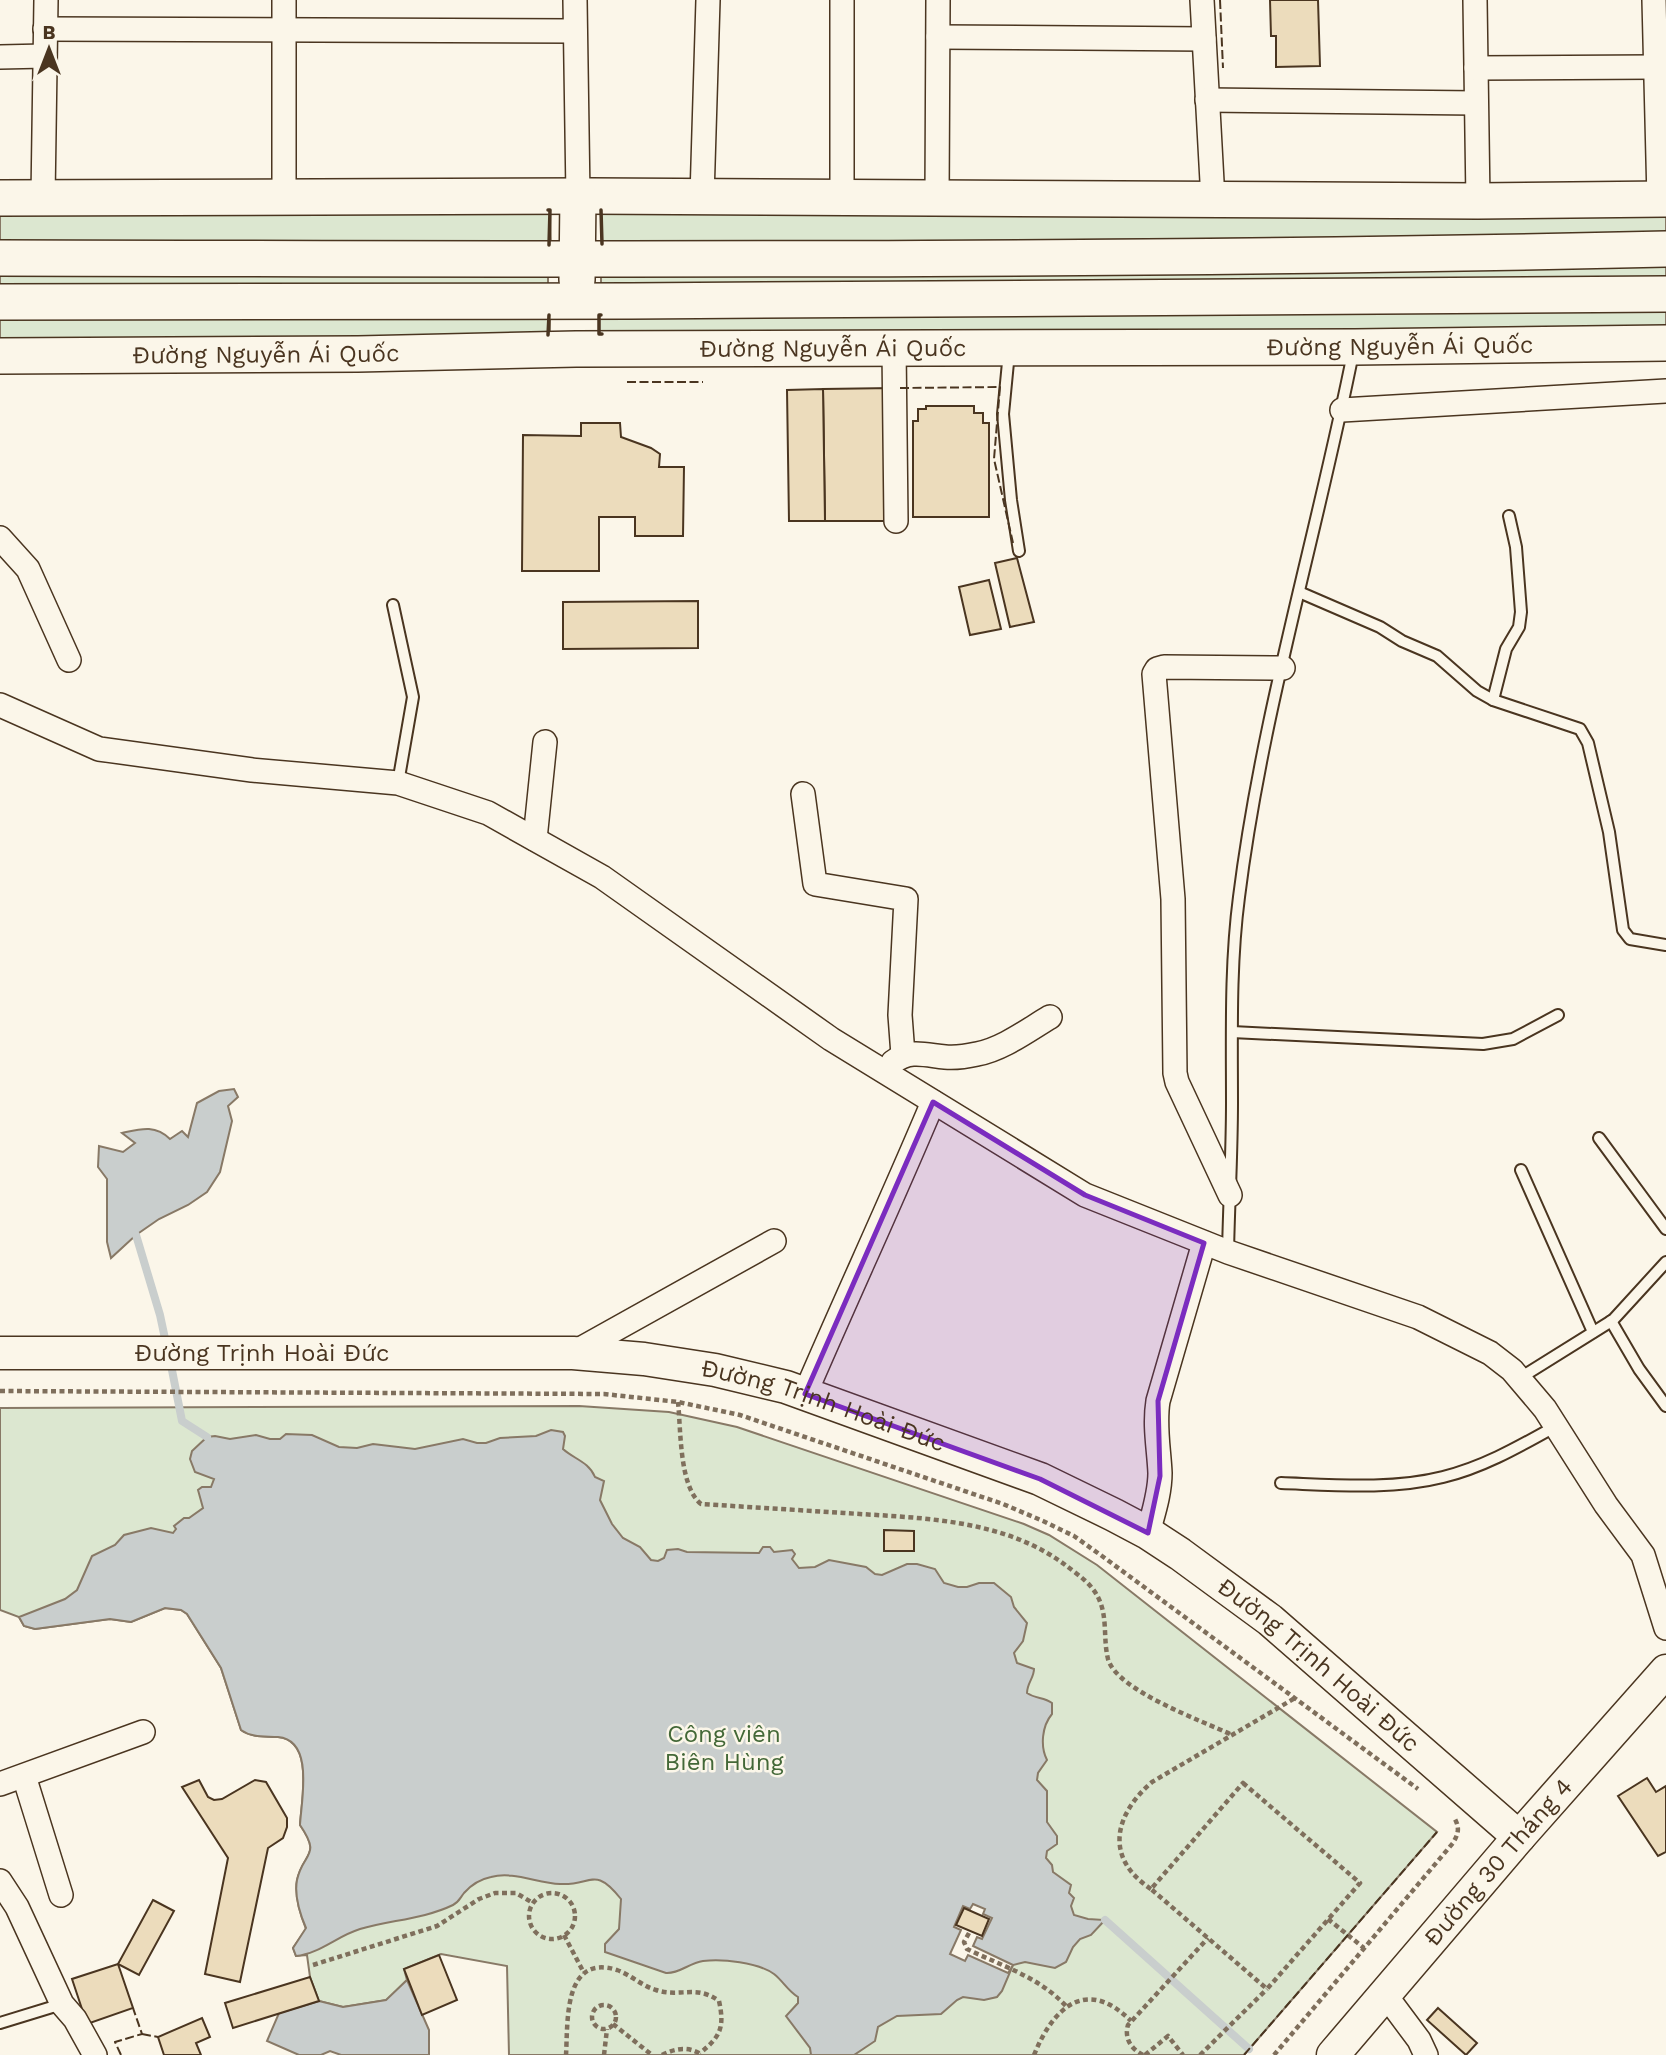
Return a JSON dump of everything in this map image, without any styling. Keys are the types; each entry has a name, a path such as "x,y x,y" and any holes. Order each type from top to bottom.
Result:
{"main road":[{"path":"576,349 578,196"},
{"path":"0,198 578,196 1478,201 1663,199"},
{"path":"0,258 577,259 1416,255 1666,249"},
{"name":"Đường Nguyễn Ái Quốc","path":"0,302 1666,294"},
{"name":"Đường Nguyễn Ái Quốc","path":"0,356 358,354 576,349 1355,347 1666,342"}],"street":[{"path":"43,197 46,0"},
{"path":"284,0 284,197"},
{"path":"575,0 578,196"},
{"path":"702,197 708,0"},
{"path":"842,0 842,197"},
{"path":"937,199 938,0"},
{"path":"1202,0 1213,200"},
{"path":"1475,0 1478,201"},
{"path":"1654,0 1663,199"},
{"path":"46,29 575,31"},
{"path":"938,37 1204,39"},
{"path":"0,57 45,55"},
{"path":"1476,68 1659,80"},
{"path":"1207,100 1476,103"},
{"path":"894,348 896,522"},
{"path":"1342,410 1666,391"},
{"path":"0,538 27,569 69,660"},
{"path":"1230,1195 1175,1073 1172,899 1154,674 1157,669 1164,667 1283,668"},
{"path":"0,705 99,749 252,770 398,783 488,813 602,877 831,1040 1085,1195 1228,1252 1418,1317 1490,1353 1520,1378 1556,1426 1606,1505 1643,1555 1666,1628"},
{"path":"535,839 545,742"},
{"path":"803,794 815,884 906,899 900,1015 903,1055"},
{"path":"882,1070 903,1055 920,1053 948,1058 979,1054 1006,1043 1050,1017"},
{"path":"805,1394 849,1290 885,1217 933,1102"},
{"path":"573,1353 774,1241"},
{"path":"1148,1533 1160,1476 1156,1418 1158,1401 1204,1243"},
{"name":"Đường Trịnh Hoài Đức","path":"0,1353 573,1353 645,1359 715,1370 805,1394 1040,1479 1148,1533 1270,1620 1518,1836"},
{"name":"Đường 30 Tháng 4","path":"1333,2055 1518,1836 1666,1671"},
{"path":"0,1784 143,1732"},
{"path":"24,1776 61,1895"},
{"path":"0,1881 16,1907 62,2004 75,2019 95,2055"},
{"path":"1384,1993 1419,2040 1426,2055"}],"lane":[{"path":"1228,1252 1232,1032 1239,898 1254,799 1355,347"},
{"path":"1010,348 1003,414 1019,551"},
{"path":"1493,700 1506,649 1521,621 1516,547 1509,516"},
{"path":"1299,592 1380,627 1402,641 1437,656 1477,691 1493,700 1580,729 1588,743 1609,832 1623,930 1630,939 1666,945"},
{"path":"393,605 413,697 398,783"},
{"path":"1232,1032 1483,1044 1513,1039 1558,1015"},
{"path":"1599,1138 1666,1229"},
{"path":"1521,1170 1594,1332"},
{"path":"1520,1378 1611,1321 1666,1262"},
{"path":"1611,1321 1639,1369 1666,1406"},
{"path":"1281,1483 1367,1485 1433,1479 1479,1465 1556,1426"},
{"path":"0,2023 62,2004"}],"path":[{"path":"0,1391 604,1394 678,1402 740,1415 1003,1504 1074,1536 1427,1796"},
{"path":"678,1402 686,1478 690,1491 701,1504 941,1521 994,1530 1017,1537 1058,1560 1092,1588 1106,1618 1107,1656 1112,1670 1120,1678 1138,1691 1233,1735"},
{"path":"1268,1989 1151,1889 1136,1880 1124,1862 1119,1846 1119,1830 1138,1794 1152,1782 1295,1698"},
{"path":"1151,1889 1243,1783 1360,1883 1268,1989 1200,2055"},
{"path":"1274,2055 1453,1843 1458,1835 1458,1827 1450,1813"},
{"path":"313,1965 438,1926 479,1899 495,1893 516,1894 533,1903"},
{"path":"545,1894 560,1895 571,1903 575,1917 570,1930 564,1935 549,1939 535,1932 529,1918 533,1903 545,1894"},
{"path":"1328,1919 1364,1948"},
{"path":"969,1933 964,1942 967,1949 1042,1984 1066,2006"},
{"path":"564,1935 584,1973"},
{"path":"1183,2055 1168,2036 1144,2055 1136,2051 1126,2033 1131,2021 1208,1938"},
{"path":"566,2055 568,2007 572,1991 584,1973 599,1967 616,1970 657,1990 700,1992 719,2001 722,2028 715,2041 702,2054 684,2048 662,2055"},
{"path":"1034,2055 1054,2017 1066,2006 1080,2001 1095,1999 1118,2007 1131,2021"},
{"path":"604,2055 607,2029 613,2024 615,2013 610,2007 602,2006 595,2009 593,2023 599,2028 607,2029"},
{"path":"613,2024 652,2055"}],"highlighted area":[{"path":"933,1102 1085,1195 1204,1243 1158,1401 1160,1476 1148,1533 1040,1479 805,1394"}],"green space":[{"path":"550,210 551,245 0,244 0,212"},
{"path":"601,210 1666,213 1666,235 602,244"},
{"path":"1666,264 1666,280 601,287 601,272"},
{"path":"0,272 548,273 548,287 0,287"},
{"path":"1666,309 1666,328 599,334 599,315"},
{"path":"0,315 550,315 550,335 0,342"},
{"name":"Công viên Biên Hùng","path":"579,1406 669,1412 737,1427 1024,1524 1049,1535 1097,1565 1437,1832 1244,2055 509,2055 507,1966 441,1954 404,1969 407,1980 387,2000 343,2007 319,2001 310,1977 307,1955 296,1956 293,1948 306,1929 298,1905 296,1886 310,1849 310,1843 300,1825 303,1774 297,1749 290,1741 241,1730 221,1668 187,1614 181,1610 165,1608 131,1622 110,1619 35,1629 24,1626 19,1617 0,1610 0,1408"}],"shaded area":[{"path":"234,1089 238,1097 228,1106 232,1121 220,1172 207,1192 159,1219 111,1258 107,1242 107,1179 98,1167 99,1146 123,1152 135,1143 122,1133 141,1129 159,1131 170,1139 182,1131 188,1137 197,1103 219,1091"},
{"path":"551,1430 563,1432 563,1449 585,1464 595,1477 604,1481 600,1500 612,1524 623,1538 640,1547 651,1560 664,1558 667,1550 759,1553 763,1547 770,1547 774,1552 792,1550 795,1554 792,1559 799,1568 815,1567 829,1560 866,1567 875,1574 882,1575 907,1564 917,1564 935,1569 944,1583 967,1587 979,1583 994,1583 1011,1597 1014,1607 1027,1623 1023,1641 1014,1653 1017,1663 1034,1669 1027,1693 1052,1703 1052,1714 1043,1736 1043,1749 1047,1760 1038,1773 1037,1780 1047,1791 1047,1822 1057,1836 1057,1844 1047,1851 1046,1858 1052,1865 1053,1872 1071,1885 1069,1893 1074,1898 1071,1906 1074,1915 1105,1920 1091,1935 1080,1939 1066,1962 1055,1968 1025,1962 1013,1965 997,1997 984,2000 963,1997 941,2014 897,2016 878,2027 875,2041 854,2055 811,2055 810,2048 786,2016 798,2003 798,1997 767,1970 740,1962 711,1960 666,1973 605,1952 605,1944 619,1929 621,1899 605,1883 598,1880 560,1884 508,1875 487,1878 470,1887 455,1904 442,1910 360,1929 312,1952 296,1956 293,1948 306,1928 296,1886 310,1849 310,1843 300,1825 303,1788 301,1760 290,1741 241,1730 221,1668 187,1614 181,1610 165,1608 131,1622 110,1619 35,1629 24,1626 19,1617 65,1599 77,1590 92,1556 115,1545 124,1535 151,1528 173,1533 176,1529 174,1526 203,1508 198,1490 211,1487 214,1479 195,1472 190,1459 192,1451 207,1437 230,1439 256,1435 280,1439 286,1434 312,1435 339,1447 357,1448 373,1444 415,1449 463,1439 486,1443 500,1438 536,1436"},
{"path":"407,1980 429,2030 429,2055 341,2055 330,2051 321,2055 299,2055 267,2041 279,2013 319,2001 343,2007 386,2000"}],"pier":[{"path":"973,1904 985,1909 983,1914 992,1918 982,1939 977,1937 973,1946 1013,1965 1008,1973 968,1955 965,1961 950,1954 961,1930 954,1927 963,1906 970,1909"}],"building":[{"path":"1270,0 1318,0 1320,66 1276,67 1276,36 1271,36"},
{"path":"893,388 892,521 825,521 823,389"},
{"path":"823,389 825,521 789,521 787,390"},
{"path":"926,406 974,406 974,413 983,413 983,423 989,423 989,517 913,517 913,421 918,421 918,409 926,409"},
{"path":"581,423 620,423 621,437 660,454 659,467 684,467 683,536 635,536 635,517 599,517 599,571 522,571 523,435 581,436"},
{"path":"1017,558 1034,622 1010,627 995,563"},
{"path":"989,580 1001,629 970,635 959,587"},
{"path":"698,601 698,648 563,649 563,602"},
{"path":"884,1530 914,1531 914,1551 884,1551"},
{"path":"1647,1778 1656,1792 1666,1786 1666,1852 1658,1856 1618,1796"},
{"path":"199,1780 208,1797 214,1800 222,1799 255,1780 266,1782 287,1818 283,1838 268,1848 240,1982 205,1974 228,1858 182,1787"},
{"path":"153,1900 174,1911 139,1975 118,1964"},
{"path":"964,1908 989,1919 982,1936 956,1925"},
{"path":"439,1955 457,2000 422,2015 404,1969"},
{"path":"118,1964 133,2008 87,2024 72,1979"},
{"path":"310,1977 319,2001 233,2028 225,2003"},
{"path":"1438,2008 1477,2043 1466,2055 1427,2020"},
{"path":"202,2018 210,2037 196,2043 201,2055 164,2055 158,2037"}],"waterway":[{"path":"136,1235 167,1348"},
{"path":"170,1360 182,1421 207,1437"},
{"path":"1105,1920 1249,2049"}],"fence":[{"path":"1220,0 1223,68"},
{"path":"627,382 703,382"},
{"path":"900,388 1000,387 994,459 1013,543"},
{"path":"1244,2055 1437,1832"},
{"path":"121,2055 115,2042 142,2034 133,2008"},
{"path":"142,2034 158,2037"}],"wall":[{"path":"548,210 549,245"},
{"path":"601,210 602,244"},
{"path":"548,335 549,315"},
{"path":"601,315 599,334 602,334"}]}
